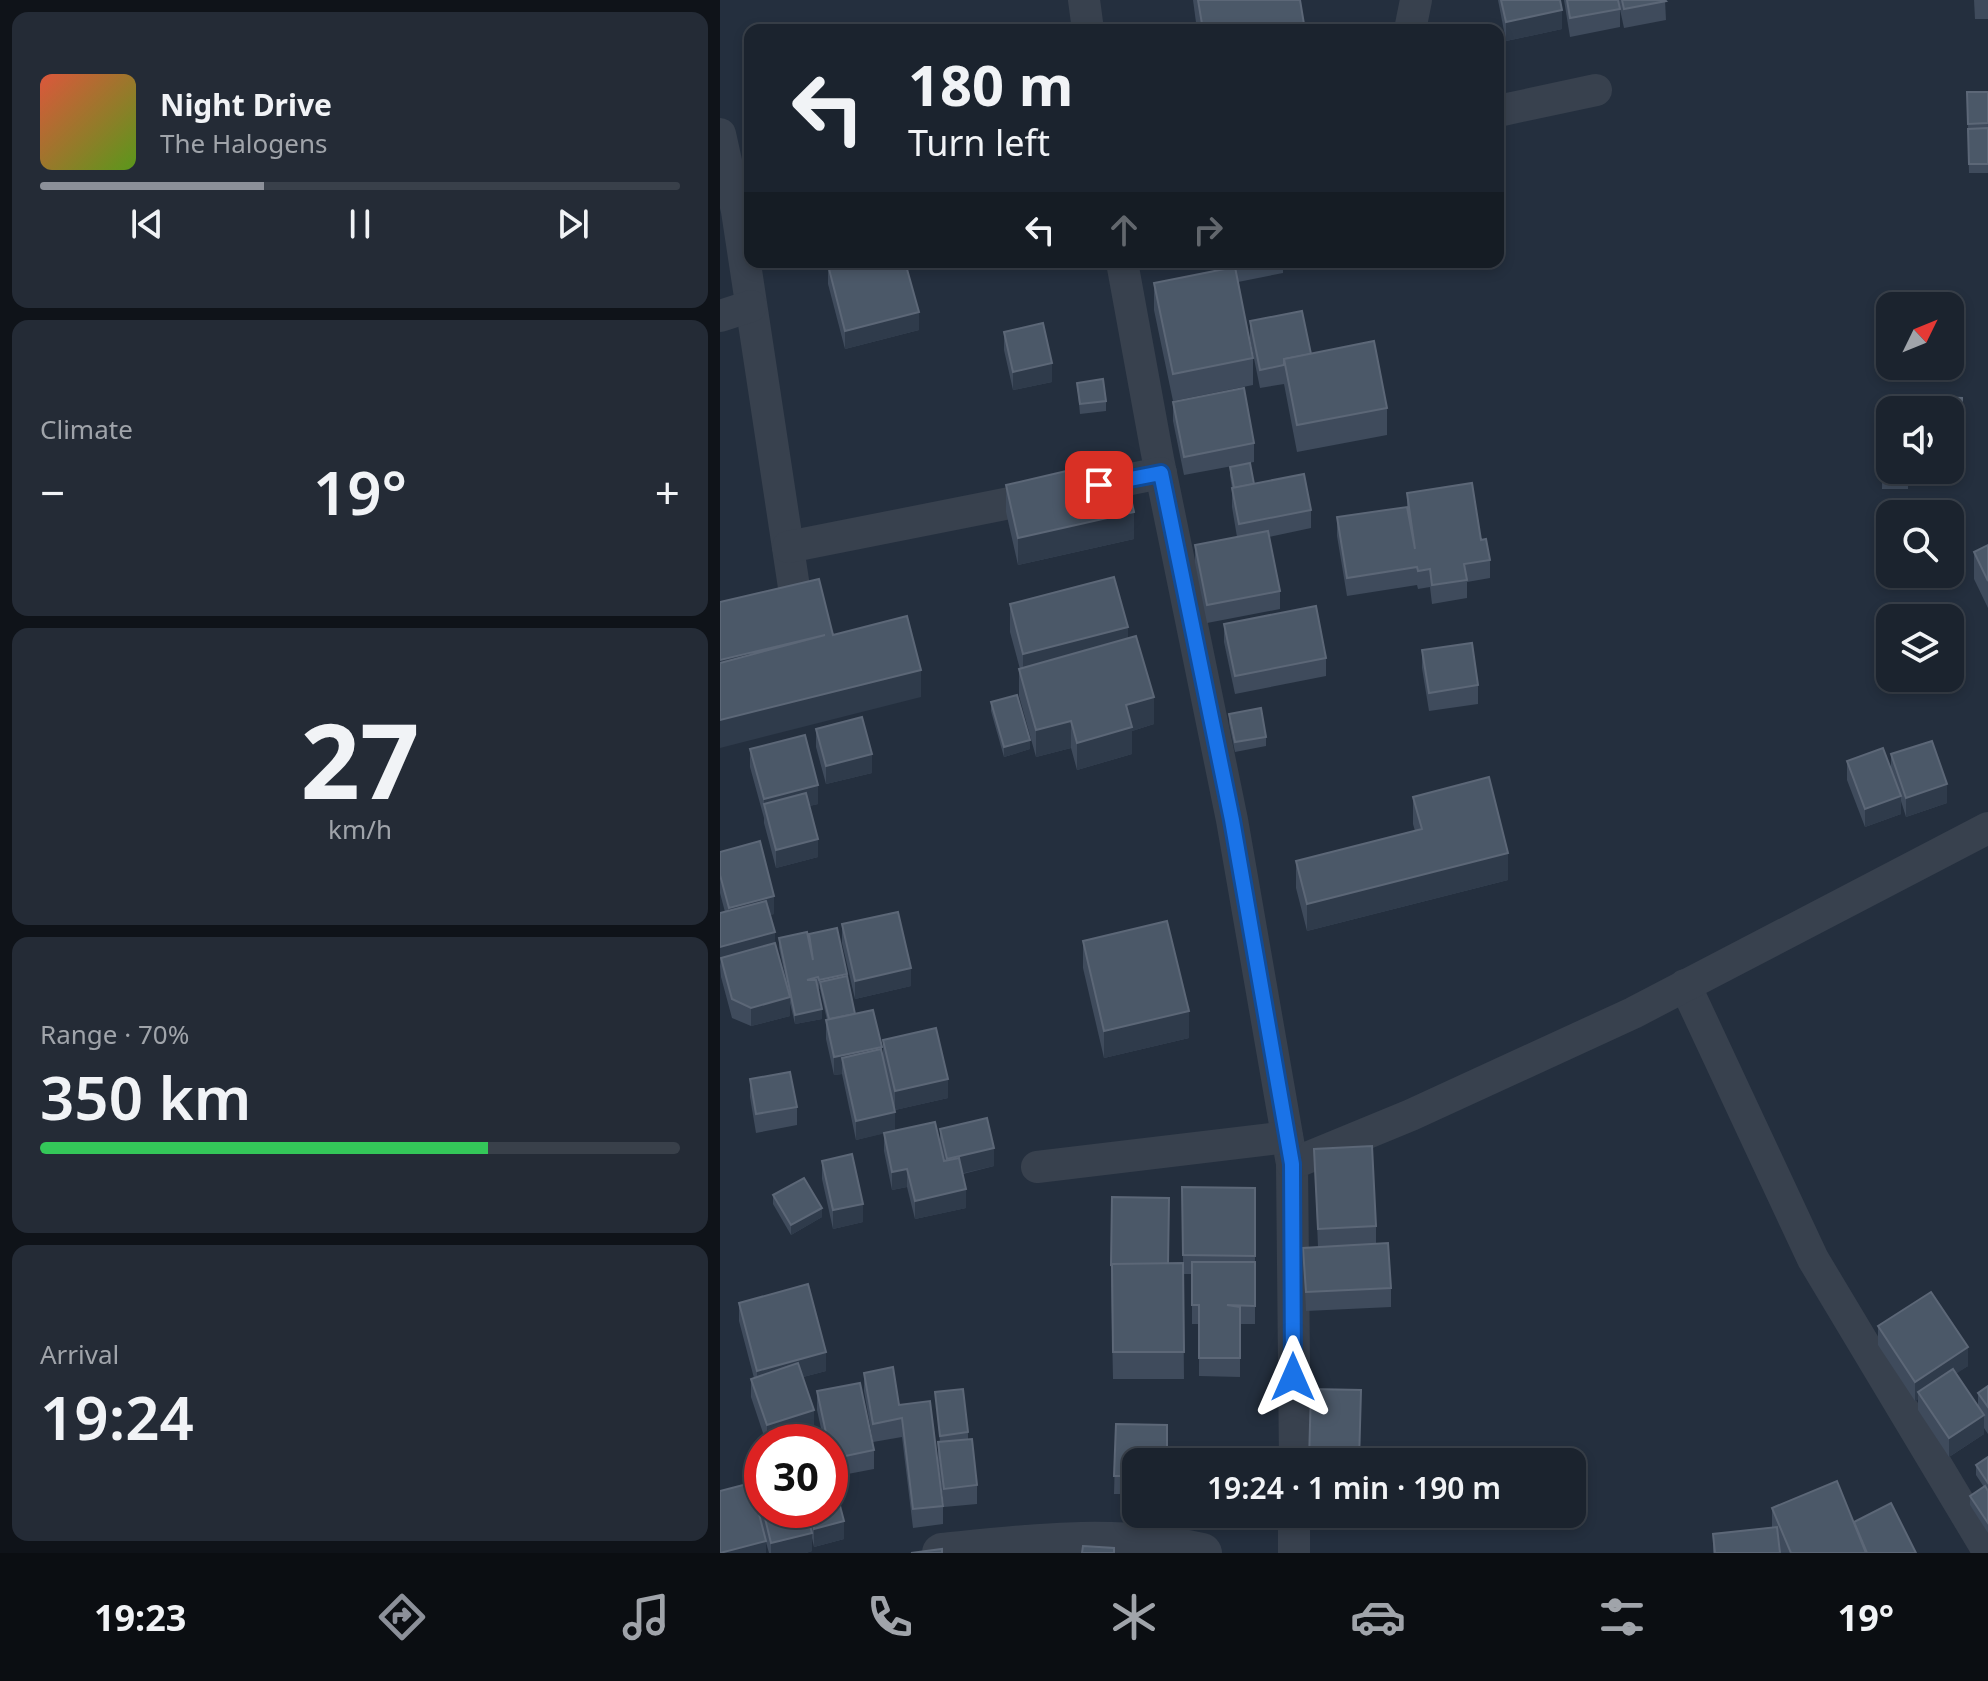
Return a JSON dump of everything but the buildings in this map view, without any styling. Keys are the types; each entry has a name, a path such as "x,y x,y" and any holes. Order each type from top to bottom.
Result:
{"street":[{"path":"1084,0 1087,24"},
{"path":"1411,24 1416,0"},
{"path":"1504,110 1596,90"},
{"path":"720,134 744,258"},
{"path":"745,268 797,607"},
{"path":"1123,268 1161,473 1232,820 1290,1150 1295,1448"},
{"path":"720,316 751,306"},
{"path":"788,547 1161,473"},
{"path":"1037,1167 1290,1150 1411,1115 1633,1013 1988,828"},
{"path":"1685,985 1813,1259 1988,1551"},
{"path":"1294,1528 1294,1553"},
{"path":"942,1553 1060,1541 1117,1540 1202,1553"}],"route":[{"path":"1099,485 1161,473 1232,820 1292,1164 1293,1377"}]}
